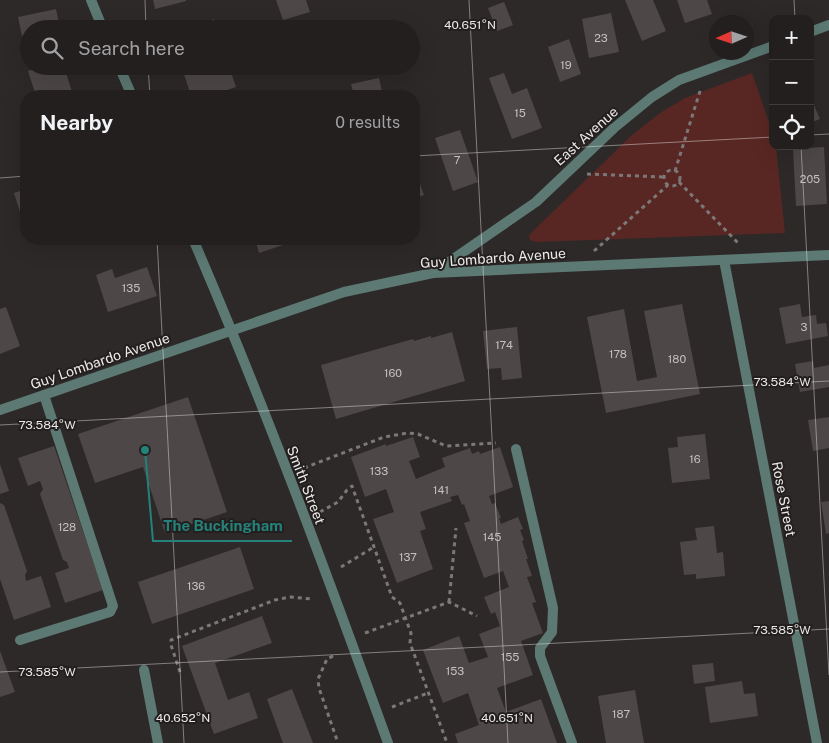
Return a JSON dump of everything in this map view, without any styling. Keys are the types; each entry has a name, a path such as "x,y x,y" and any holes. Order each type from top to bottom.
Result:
{"street":[{"path":"91,0 99,20"},
{"path":"814,31 829,25"},
{"name":"East Avenue","path":"433,273 536,202 614,128 652,97 679,80 769,47"},
{"path":"123,75 129,90"},
{"name":"Smith Street","path":"196,245 232,330 388,743"},
{"name":"Guy Lombardo Avenue","path":"0,410 344,292 433,273 829,255"},
{"name":"Rose Street","path":"724,260 817,743"},
{"path":"20,640 110,612 114,606 44,395"},
{"path":"516,448 553,608 552,632 540,648 540,656 572,743"},
{"path":"144,670 158,743"}],"path":[{"path":"675,171 706,70"},
{"path":"567,173 664,177 670,171 675,171"},
{"path":"675,171 679,174 679,182 753,259"},
{"path":"664,177 668,186"},
{"path":"576,266 668,186 673,186 679,182"},
{"path":"304,468 384,437 408,433 418,434 446,446 496,443"},
{"path":"320,512 338,502 346,490 352,486 392,597 400,603 406,618 411,633 410,643 447,743"},
{"path":"449,602 456,528"},
{"path":"340,567 374,547"},
{"path":"180,672 171,640 276,600 290,597 312,599"},
{"path":"365,633 449,602 477,616"},
{"path":"333,656 326,659 318,678 322,697 338,743"},
{"path":"392,707 428,692"}],"shaded area":[{"path":"752,73 769,122 769,150 776,150 785,233 536,242 530,240 529,235 631,136 660,113 685,98"}],"building":[{"path":"153,0 186,0 186,1 155,9"},
{"path":"276,0 306,0 310,12 283,20"},
{"path":"625,0 653,0 666,31 642,41"},
{"path":"677,0 707,0 712,14 685,23"},
{"path":"504,2 513,25 497,31 488,8"},
{"path":"56,9 58,20 20,20 20,27 18,17"},
{"path":"611,13 619,52 589,58 582,19"},
{"path":"569,39 581,74 560,82 548,47"},
{"path":"504,73 512,94 527,88 542,128 512,139 489,78"},
{"path":"29,75 67,75 71,90 34,90"},
{"path":"184,75 232,75 236,87 227,90 189,90"},
{"path":"379,78 382,90 352,90 351,84"},
{"path":"814,105 820,119 814,121"},
{"path":"460,130 478,182 453,191 435,138"},
{"path":"824,147 827,204 796,206 793,150 814,150 814,148"},
{"path":"420,184 424,195 420,197"},
{"path":"20,191 20,212 14,193"},
{"path":"257,245 283,245 259,253"},
{"path":"147,267 157,296 108,312 96,275 112,269 115,278"},
{"path":"682,304 700,394 606,413 587,317 624,309 637,381 657,377 644,311"},
{"path":"800,304 802,317 816,315 817,324 826,323 828,336 786,344 779,308"},
{"path":"6,307 20,346 0,354 0,309"},
{"path":"517,327 522,378 502,380 501,368 487,369 483,331"},
{"path":"452,332 465,381 336,419 321,365 413,339 414,341 431,336 431,338"},
{"path":"813,361 814,368 829,365 829,387 800,392 795,364"},
{"path":"188,397 227,512 165,533 143,467 95,483 78,434"},
{"path":"829,417 829,448 813,451 808,420"},
{"path":"705,434 710,479 672,483 668,448 678,447 677,437"},
{"path":"413,437 420,457 409,461 416,479 445,467 442,458 470,448 472,454 479,451 480,454 500,447 513,487 489,496 492,504 495,503 501,518 499,518 501,524 518,517 523,529 520,530 524,540 522,541 532,576 527,577 536,602 532,603 543,633 521,641 533,675 497,688 506,712 541,699 557,743 458,743 455,734 479,725 468,693 443,703 423,650 459,636 469,663 488,657 479,634 500,626 495,612 491,614 484,597 509,587 503,571 484,578 464,523 470,521 464,504 462,505 458,495 450,497 452,501 420,512 426,529 420,531 433,569 397,583 373,519 394,512 386,489 365,497 351,457 386,444 386,446"},
{"path":"54,446 103,590 65,603 55,573 69,568 67,562 63,560 40,494 43,489 40,481 28,486 18,458"},
{"path":"0,464 9,491 0,494"},
{"path":"829,501 829,533 826,534 821,502"},
{"path":"0,503 4,505 27,571 25,575 26,581 41,576 51,607 14,620 0,579"},
{"path":"714,526 717,553 723,552 725,576 696,579 696,574 684,575 680,542 697,540 695,528"},
{"path":"240,547 254,589 152,624 138,582"},
{"path":"262,616 272,643 215,663 228,700 249,692 258,718 214,734 182,646"},
{"path":"0,651 15,692 0,697"},
{"path":"713,663 715,681 694,684 692,665"},
{"path":"742,681 744,694 755,693 758,716 710,723 705,687"},
{"path":"292,689 313,743 283,743 267,699"},
{"path":"635,690 644,743 606,743 598,696"}],"place":[{"name":"The Buckingham","path":"145,450"}]}
